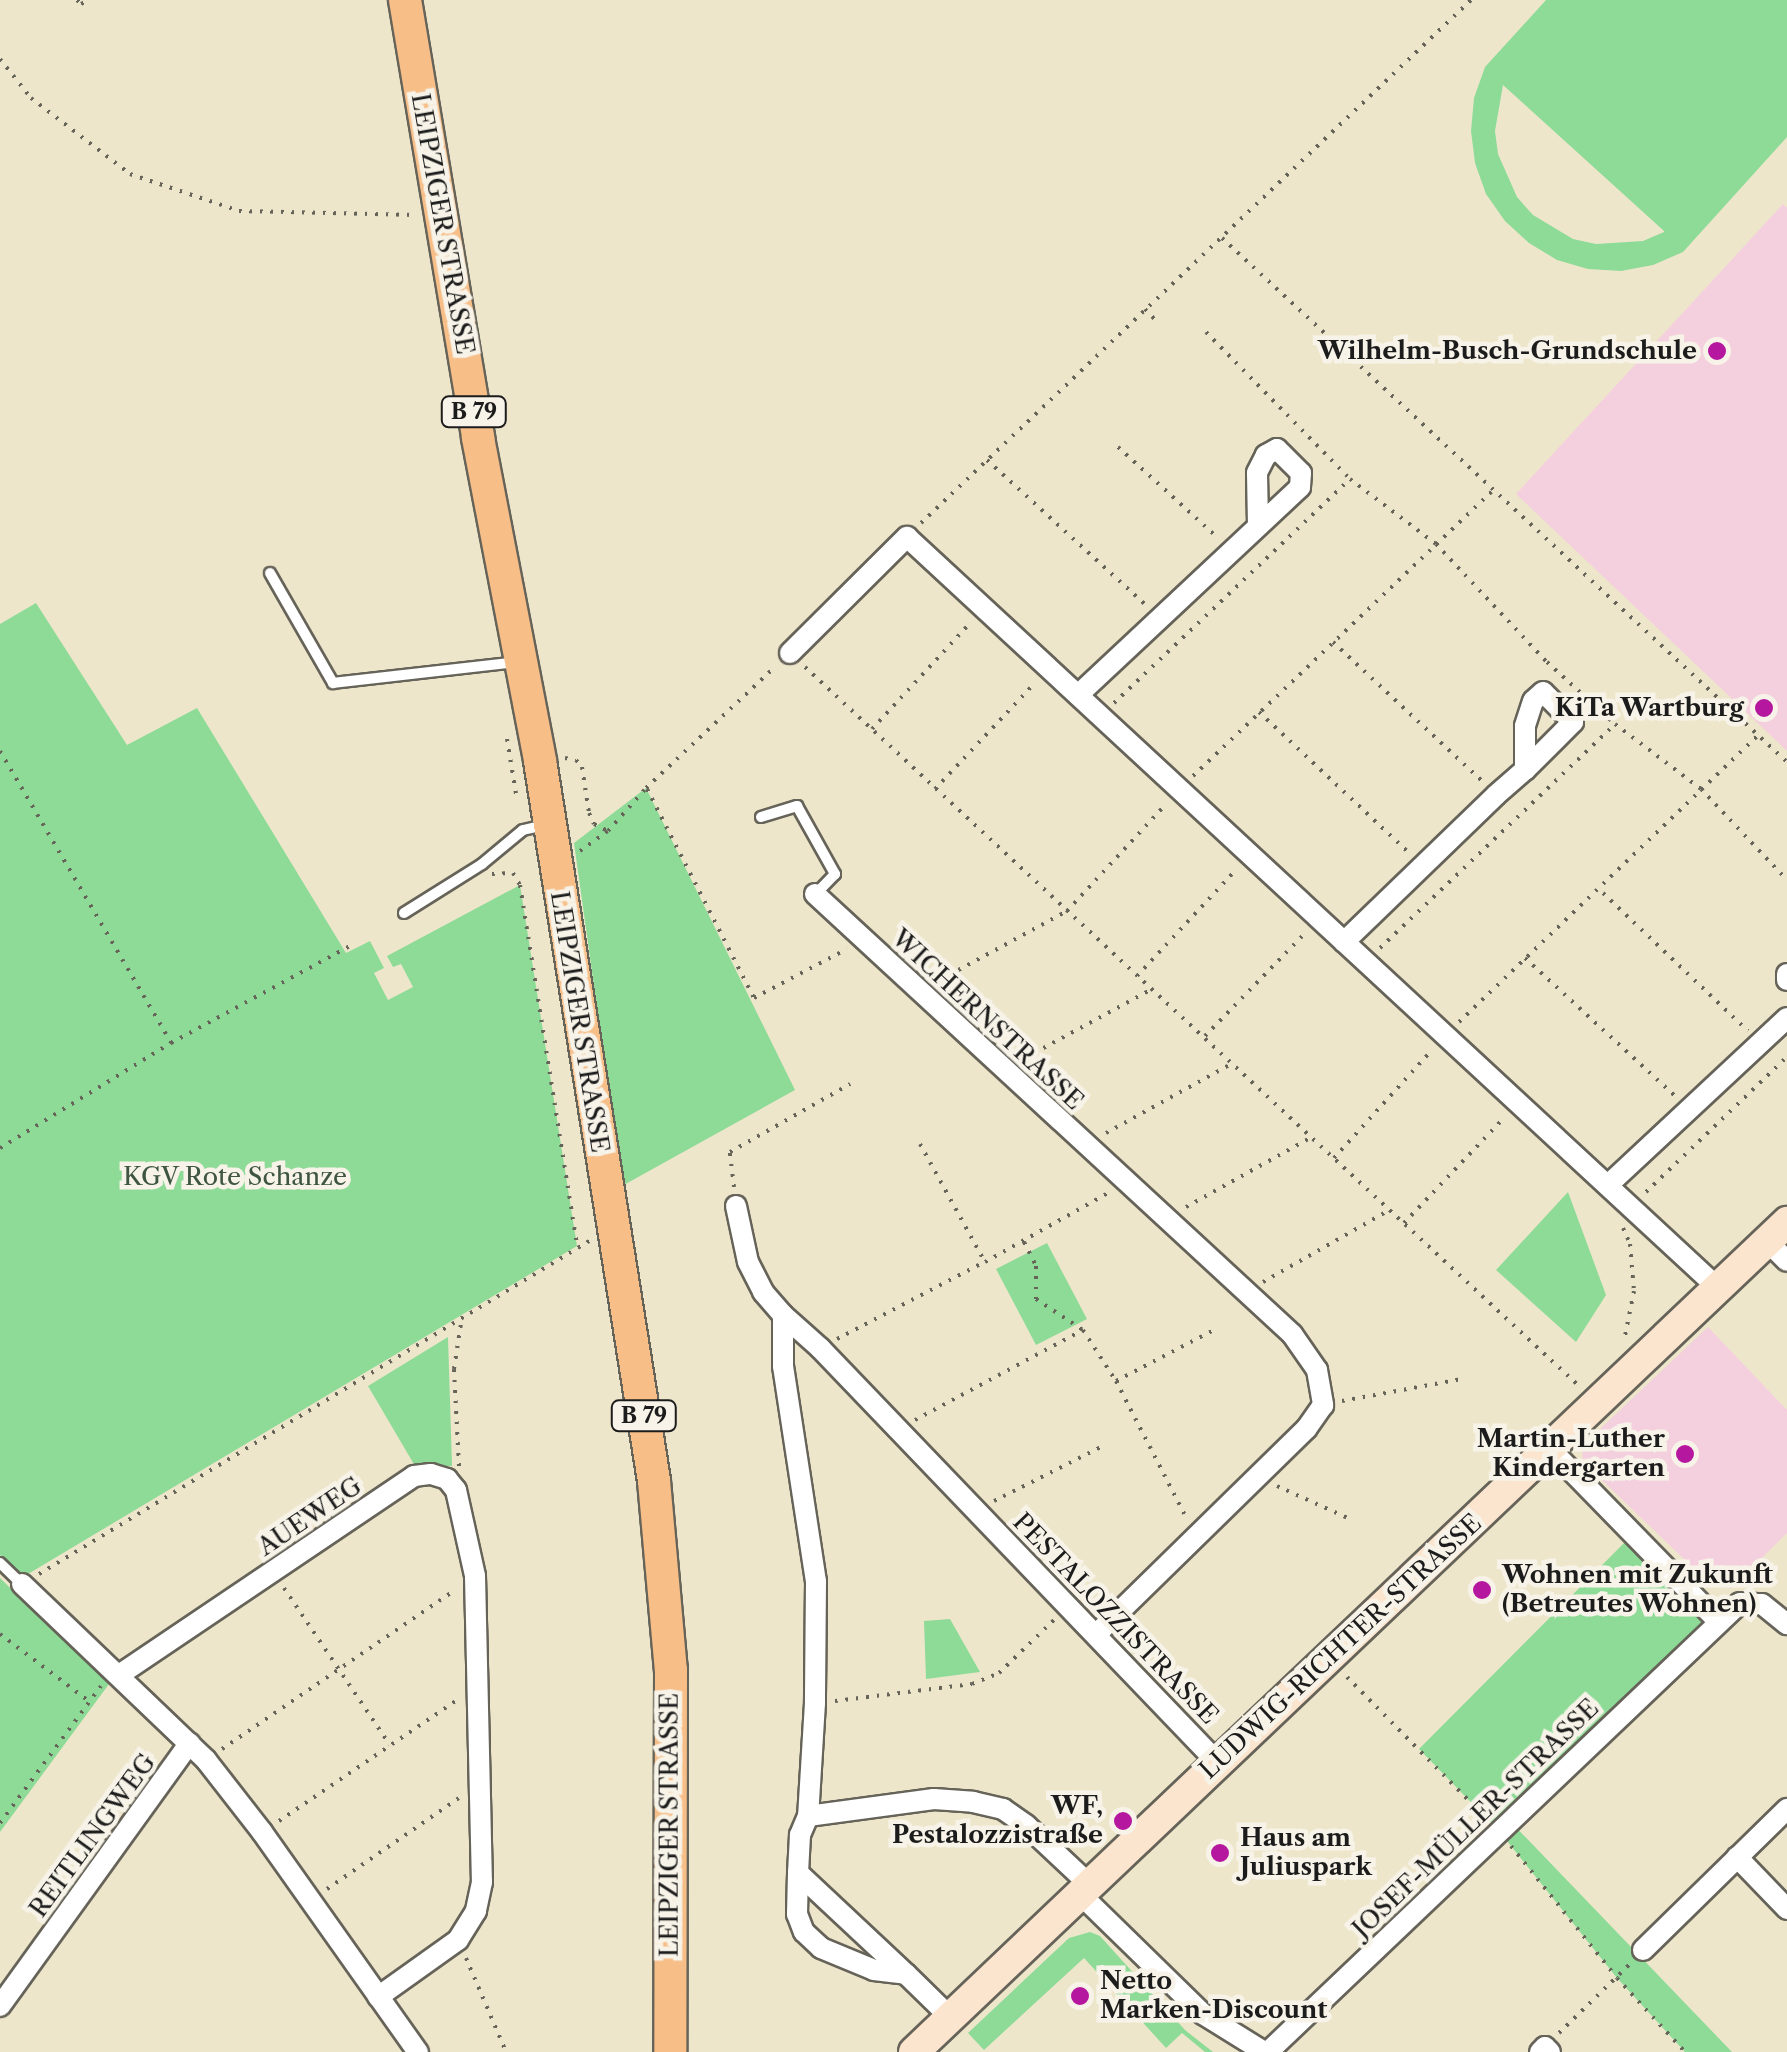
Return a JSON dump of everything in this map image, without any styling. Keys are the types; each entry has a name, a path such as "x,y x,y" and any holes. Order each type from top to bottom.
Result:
{"main road":[{"name":"LEIPZIGER STRASSE","path":"404,0 540,761 536,827 554,858 666,1573 671,1670 670,2052"}],"street":[{"path":"1078,696 1258,524"},
{"path":"790,653 907,536 1608,1185 1625,1212 1718,1288"},
{"path":"1344,942 1526,770"},
{"name":"WICHERNSTRASSE","path":"815,894 1292,1334 1317,1370 1322,1405"},
{"path":"1608,1185 1787,1018"},
{"name":"PESTALOZZISTRASSE","path":"736,1206 748,1262 763,1292 783,1316 820,1348 1218,1763"},
{"name":"LUDWIG-RICHTER-STRASSE","path":"914,2052 1718,1288 1780,1242"},
{"path":"783,1316 783,1366 816,1582 815,1704 808,1816 800,1835 798,1914 804,1932 821,1948 874,1970 906,1974"},
{"path":"1096,1635 1306,1429 1322,1405"},
{"path":"1550,1449 1719,1622"},
{"name":"AUEWEG","path":"116,1672 414,1476 431,1474 447,1479 456,1490"},
{"path":"378,1997 458,1940 476,1912 482,1882 475,1576 456,1490"},
{"path":"22,1584 206,1760 262,1832 418,2052"},
{"name":"JOSEF-MÜLLER-STRASSE","path":"1266,2052 1740,1603 1762,1604 1787,1624"},
{"name":"REITLINGWEG","path":"0,2006 190,1743"},
{"path":"808,1816 934,1799 1002,1809 1026,1824 1203,2014 1266,2052"},
{"path":"1643,1950 1787,1808"},
{"path":"1737,1857 1787,1909"},
{"path":"798,1873 950,2017"}],"lane":[{"path":"270,572 333,683 520,662"},
{"path":"761,818 797,806 835,874 815,894"},
{"path":"404,913 536,827"},
{"path":"0,1563 22,1584"}],"path":[{"path":"77,0 81,4 89,0"},
{"path":"907,536 1471,0"},
{"path":"0,59 31,98 130,174 239,212 419,216 440,211"},
{"path":"1222,238 1787,762"},
{"path":"1145,309 1157,322"},
{"path":"1206,332 1350,479 1436,544 1547,662 1615,724 1701,789 1787,880"},
{"path":"1118,447 1231,550"},
{"path":"987,460 1160,618"},
{"path":"1100,716 1350,479"},
{"path":"920,991 1068,911 1180,789 1494,489"},
{"path":"872,729 984,608"},
{"path":"1332,642 1496,795"},
{"path":"554,858 589,848 646,788 790,653 1598,1404"},
{"path":"936,789 1049,668"},
{"path":"1259,712 1423,866"},
{"path":"1366,962 1615,724"},
{"path":"505,726 536,827"},
{"path":"1334,1158 1445,1036 1682,812 1758,734"},
{"path":"0,751 172,1043"},
{"path":"540,761 576,760 589,813 594,824 608,831"},
{"path":"646,788 754,998 865,940"},
{"path":"1137,976 1250,855"},
{"path":"22,1584 578,1246 520,884 513,873 490,874 482,864"},
{"path":"1603,893 1760,1043"},
{"path":"1205,1036 1319,918"},
{"path":"0,1148 172,1043 350,946"},
{"path":"1524,958 1689,1109"},
{"path":"1004,1070 1152,989"},
{"path":"1619,1354 1634,1290 1625,1212 1787,1057"},
{"path":"1084,1145 1233,1063"},
{"path":"736,1206 730,1152 850,1084"},
{"path":"1404,1223 1518,1104"},
{"path":"1164,1219 1312,1137"},
{"path":"920,1144 985,1262"},
{"path":"820,1348 1024,1242 1125,1184"},
{"path":"1246,1292 1389,1210"},
{"path":"1024,1242 1036,1266 1036,1300 1083,1330 1116,1381 1196,1537"},
{"path":"456,1490 462,1449 454,1369 462,1317"},
{"path":"1116,1381 1216,1329"},
{"path":"898,1429 1083,1330"},
{"path":"1322,1405 1462,1380"},
{"name":"PESTALOZZISTRASSE","path":"976,1510 1103,1446"},
{"path":"1255,1476 1348,1518"},
{"path":"273,1572 390,1746"},
{"path":"206,1760 475,1576"},
{"path":"815,1704 972,1684 1000,1673 1068,1607"},
{"path":"0,1634 90,1702"},
{"path":"0,1823 116,1672"},
{"path":"262,1832 480,1685"},
{"path":"310,1902 480,1784"},
{"path":"0,1808 7,1813"},
{"path":"458,1940 506,2052"},
{"path":"1545,2050 1617,1978"}],"shaded area":[{"name":"Wilhelm-Busch-Grundschule","path":"1783,204 1787,208 1787,751 1516,494"},
{"name":"Martin-Luther Kindergarten","path":"1708,1327 1787,1410 1787,1533 1731,1588 1712,1586 1583,1462 1582,1446"}],"green space":[{"path":"1546,0 1787,0 1787,137 1683,252 1653,265 1621,271 1588,269 1557,260 1529,243 1505,221 1486,194 1475,163 1471,131 1474,98 1485,67","holes":["1503,85 1664,232 1643,241 1596,244 1573,239 1533,215 1517,197 1498,154 1495,131"]},
{"name":"KGV Rote Schanze","path":"36,603 127,745 197,708 346,953 370,941 384,968 374,973 388,1000 413,987 401,964 393,967 387,956 520,885 577,1246 23,1577 0,1555 0,624"},
{"path":"646,788 795,1090 622,1186 574,843"},
{"path":"1568,1192 1606,1295 1576,1342 1496,1270"},
{"path":"1047,1243 1087,1319 1036,1345 996,1269"},
{"path":"448,1337 452,1466 415,1466 368,1386"},
{"path":"1633,1534 1719,1622 1510,1821 1732,2052 1685,2052 1617,1978 1499,1831 1419,1749"},
{"path":"0,1578 109,1684 0,1832"},
{"path":"950,1619 980,1672 926,1679 924,1621"},
{"path":"1090,1932 1100,1936 1185,2030 1213,2052 1205,2052 1182,2033 1166,2048 1084,1958 984,2050 968,2033 1069,1938"}],"place":[{"name":"Wilhelm-Busch-Grundschule","path":"1717,351"},
{"name":"KiTa Wartburg","path":"1764,708"},
{"name":"Martin-Luther Kindergarten","path":"1685,1454"},
{"name":"Wohnen mit Zukunft (Betreutes Wohnen)","path":"1482,1590"},
{"name":"WF, Pestalozzistraße","path":"1123,1821"},
{"name":"Haus am Juliuspark","path":"1220,1853"},
{"name":"Netto Marken-Discount","path":"1080,1996"}]}
